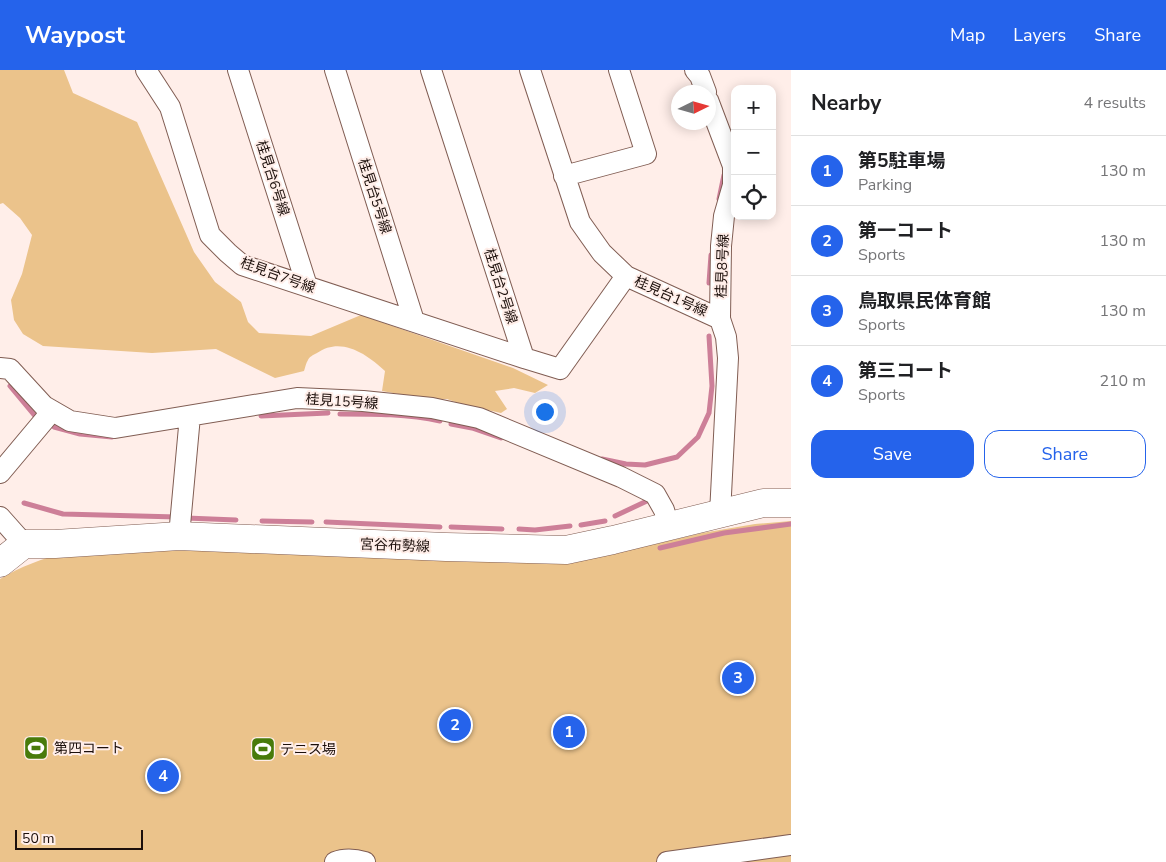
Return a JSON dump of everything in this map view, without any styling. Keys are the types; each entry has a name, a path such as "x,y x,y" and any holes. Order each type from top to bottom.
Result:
{"street":[{"name":"桂見台7号線","path":"146,70 170,107 210,235 228,254 242,264 524,358"},
{"name":"桂見台6号線","path":"238,70 307,286"},
{"name":"桂見台5号線","path":"335,70 414,321"},
{"name":"桂見台2号線","path":"431,70 524,358"},
{"name":"桂見台1号線","path":"530,70 580,222 602,253 626,276 720,319 726,337 728,358 720,514"},
{"path":"564,176 646,154 619,70"},
{"path":"695,70 703,85"},
{"name":"桂見8号線","path":"716,121 733,166 733,185 724,216 721,246 720,319"},
{"path":"524,358 560,369 626,276"},
{"name":"桂見15号線","path":"3,364 44,406 52,411 70,421 115,428 297,398 363,401 432,408 479,418 621,477 655,494 664,510 669,526"},
{"path":"0,473 52,411"},
{"path":"179,536 190,416"},
{"name":"宮谷布勢線","path":"24,544 55,544 179,536 566,550 763,503 791,504"},
{"path":"0,517 24,544 0,563"},
{"path":"667,862 791,846"},
{"path":"335,862 357,859 365,862"}],"shaded area":[{"path":"0,70 64,70 73,93 137,122 194,252 215,282 241,302 248,322 259,333 311,336 361,315 513,368 548,385 535,393 514,388 495,391 507,409 501,413 447,399 427,399 382,391 385,371 362,353 344,347 326,348 309,358 304,371 275,378 216,349 152,353 43,346 23,334 14,320 11,300 22,274 32,235 20,218 3,203 0,204"},
{"path":"791,521 791,862 0,862 0,579 40,560 65,553 128,546 575,560 621,552 702,533 755,524"}],"waterway":[{"path":"719,199 724,175"},
{"path":"709,283 711,255"},
{"path":"602,459 626,464 645,465 677,457 698,437 709,413 712,386 709,336"},
{"path":"10,386 35,416"},
{"path":"261,416 328,413"},
{"path":"340,414 378,414 440,421"},
{"path":"451,424 472,428 501,438"},
{"path":"54,427 80,434 112,437"},
{"path":"615,516 649,500"},
{"path":"24,503 63,514 177,517"},
{"path":"186,518 236,520"},
{"path":"262,521 312,522"},
{"path":"581,525 605,521"},
{"path":"326,522 440,527"},
{"path":"660,548 724,533 791,524"},
{"path":"519,529 535,530 570,526"},
{"path":"451,527 502,529"}],"place":[{"name":"鳥取県民体育館","path":"738,678"},
{"name":"第一コート","path":"455,725"},
{"name":"第5駐車場","path":"569,732"},
{"name":"第四コート","path":"36,748"},
{"name":"テニス場","path":"263,749"},
{"name":"第三コート","path":"163,776"}]}
